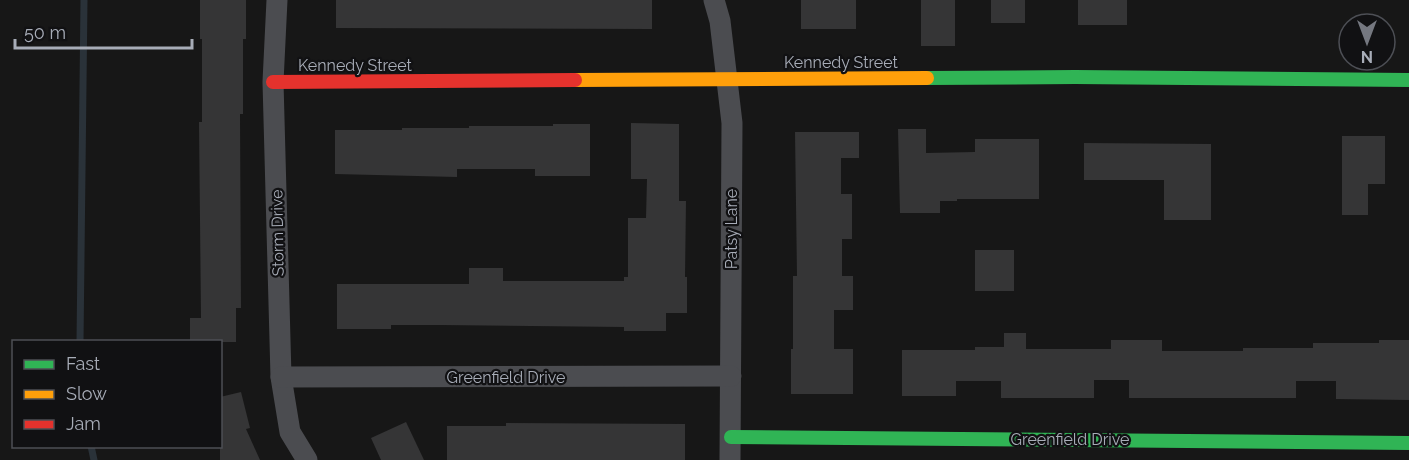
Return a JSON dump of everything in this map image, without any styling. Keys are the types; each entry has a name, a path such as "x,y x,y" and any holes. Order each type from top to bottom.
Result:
{"street":[{"name":"Storm Drive","path":"277,0 273,82 280,377 290,432 307,460"},
{"name":"Patsy Lane","path":"714,0 720,21 732,123 730,460"},
{"name":"Kennedy Street","path":"273,82 1075,77 1409,80"},
{"name":"Greenfield Drive","path":"280,377 731,376"},
{"name":"Greenfield Drive","path":"731,437 1029,450 1343,451 1409,443"}],"building":[{"path":"200,0 246,0 246,39 243,39 243,114 240,114 241,308 236,308 236,342 190,340 190,318 201,318 199,122 202,122 202,39 200,39"},
{"path":"336,0 652,0 652,29 336,28"},
{"path":"801,0 856,0 856,29 801,29"},
{"path":"921,0 955,0 955,46 921,46"},
{"path":"991,0 1025,0 1025,23 991,23"},
{"path":"1078,0 1127,0 1127,25 1078,25"},
{"path":"631,123 679,124 679,201 686,201 687,313 666,313 666,331 624,331 624,327 441,325 391,325 391,329 337,329 337,284 469,284 469,268 503,268 503,281 624,281 624,277 628,277 628,218 646,218 647,179 631,179"},
{"path":"553,124 590,124 590,176 535,176 535,169 457,169 457,177 335,174 335,130 553,126"},
{"path":"898,129 926,129 926,153 975,152 975,139 1039,139 1039,199 957,199 957,201 940,201 940,213 900,213"},
{"path":"795,132 859,132 859,158 841,158 841,194 852,194 852,239 842,239 842,276 853,276 853,310 834,310 834,349 853,349 853,394 791,394 793,276 797,276"},
{"path":"1342,136 1385,136 1385,184 1368,184 1368,215 1342,215"},
{"path":"1084,143 1211,144 1211,220 1164,220 1164,180 1084,180"},
{"path":"975,250 1014,250 1014,291 975,291"},
{"path":"1004,333 1026,333 1026,349 1111,349 1111,340 1162,340 1162,351 1243,351 1243,348 1313,348 1313,343 1379,343 1379,340 1409,340 1409,400 1336,399 1336,381 1296,381 1296,398 1129,398 1129,380 1094,380 1094,398 1001,398 1001,381 956,381 956,396 902,396 902,350 975,350 975,347 1004,347"},
{"path":"241,392 250,428 246,429 260,460 220,460 222,397"},
{"path":"406,422 424,460 381,460 371,438"},
{"path":"506,423 685,424 685,460 447,460 447,426 506,426"}],"waterway":[{"path":"80,340 84,0"},
{"path":"91,448 94,460"}],"traffic: fast":[{"path":"927,78 1409,80"},
{"path":"731,437 1409,443"}],"traffic: slow":[{"path":"575,80 927,78"}],"traffic: jam":[{"path":"273,82 575,80"}]}
